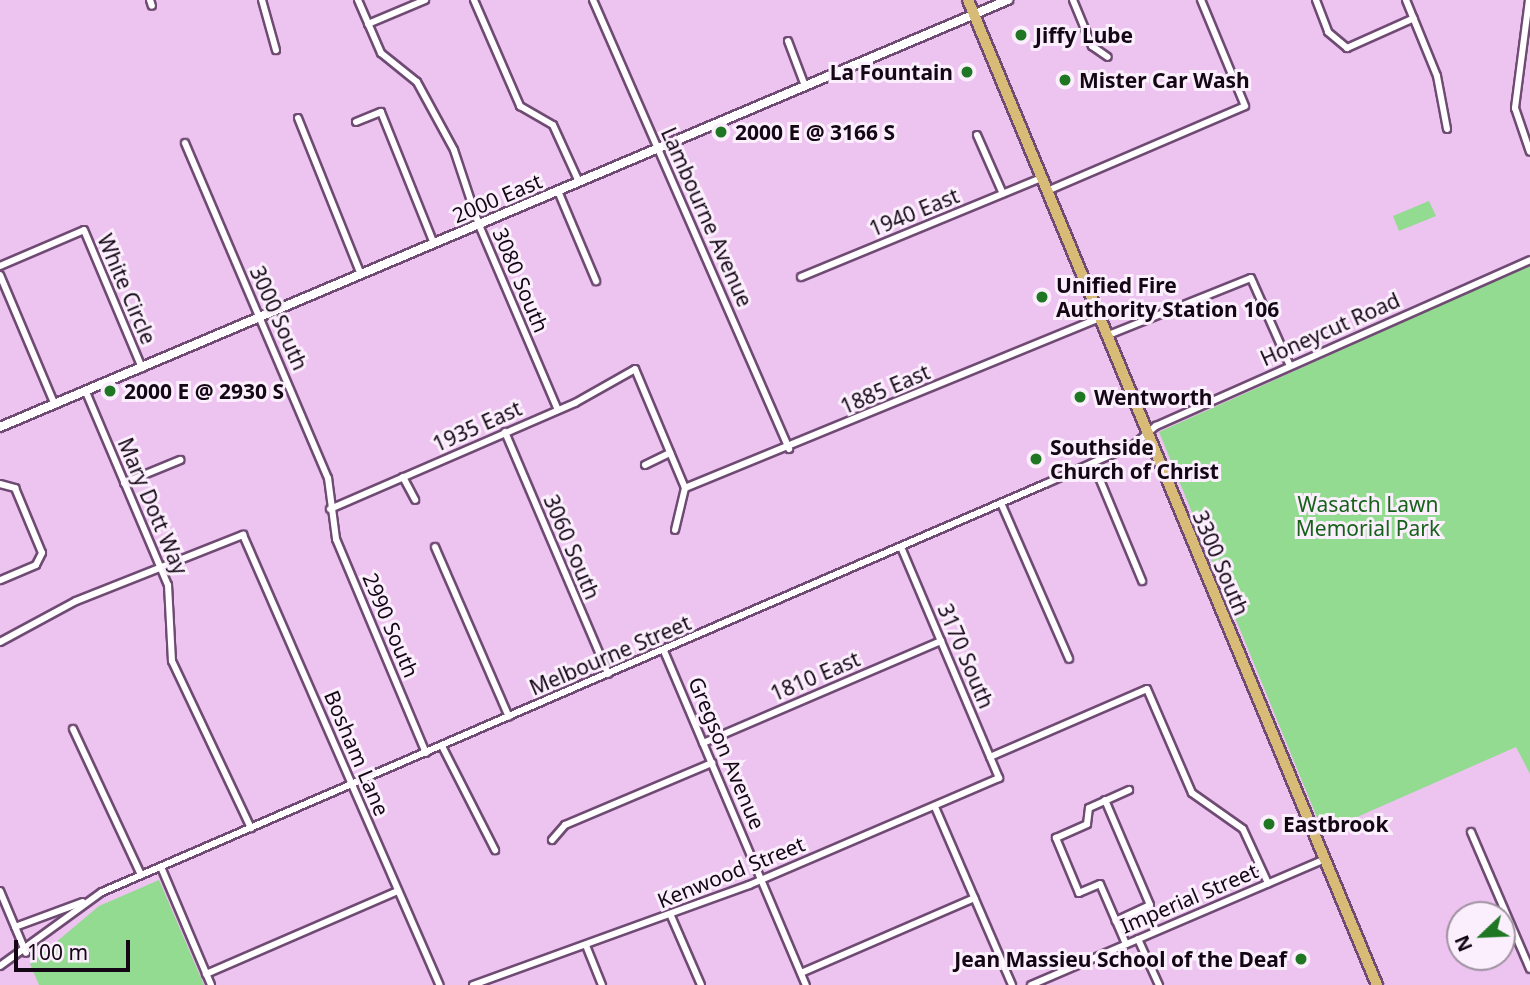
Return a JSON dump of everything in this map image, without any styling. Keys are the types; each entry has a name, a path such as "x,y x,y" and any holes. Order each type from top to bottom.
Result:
{"main road":[{"name":"3300 South","path":"968,0 1322,860 1377,985"}],"street":[{"path":"262,0 276,50"},
{"path":"358,0 368,24 425,0"},
{"path":"474,0 516,99 553,125 579,182"},
{"name":"Lambourne Avenue","path":"593,0 660,148 789,449"},
{"name":"2000 East","path":"0,427 1008,0"},
{"path":"1073,0 1092,46 1108,57"},
{"path":"1047,191 1245,106 1201,0"},
{"path":"1316,0 1328,32 1346,48 1414,18"},
{"path":"1406,0 1437,76 1447,129"},
{"path":"1529,5 1515,107 1530,152"},
{"name":"3080 South","path":"368,24 388,62 417,82 454,150 479,225 558,410"},
{"path":"788,41 805,86"},
{"path":"356,122 381,112 434,244"},
{"path":"298,118 361,275"},
{"path":"978,135 1003,194"},
{"name":"3000 South","path":"185,144 328,478 330,509"},
{"name":"1940 East","path":"801,277 1041,178"},
{"path":"558,191 596,281"},
{"name":"White Circle","path":"0,266 84,230 142,368"},
{"name":"Honeycut Road","path":"1146,434 1290,366 1530,260"},
{"path":"0,275 55,405"},
{"path":"1106,336 1251,278 1290,366"},
{"name":"1885 East","path":"685,488 789,449 1099,318"},
{"name":"1935 East","path":"330,509 558,410 635,369 670,453"},
{"name":"Mary Dott Way","path":"86,392 160,565 172,601 172,661 251,828"},
{"name":"3060 South","path":"505,432 608,674"},
{"name":"Melbourne Street","path":"15,927 84,902 141,875 664,651 1093,463 1146,434"},
{"path":"645,465 670,453 685,488 675,530"},
{"path":"124,483 180,460"},
{"path":"1093,463 1142,581"},
{"path":"403,477 415,500"},
{"path":"0,484 15,488 41,560 0,580"},
{"path":"1001,503 1069,659"},
{"name":"2990 South","path":"330,509 336,539 426,753"},
{"name":"Bosham Lane","path":"160,565 243,534 440,985"},
{"path":"435,547 509,717"},
{"name":"3170 South","path":"901,547 999,778"},
{"path":"0,642 160,565"},
{"name":"1810 East","path":"704,743 941,640"},
{"name":"Gregson Avenue","path":"664,651 806,985"},
{"path":"990,757 1147,689 1192,793 1242,829 1268,883"},
{"path":"73,729 141,875"},
{"path":"442,746 495,850"},
{"path":"552,840 565,825 712,763"},
{"name":"Kenwood Street","path":"472,985 542,956 587,948 671,916 762,880 999,778"},
{"path":"1126,944 1100,884 1079,893 1055,838 1087,824 1089,808 1129,790"},
{"path":"1105,800 1150,905 1116,920"},
{"path":"935,807 1012,985"},
{"path":"1471,832 1530,969"},
{"name":"Imperial Street","path":"1031,985 1322,860"},
{"path":"161,867 211,985"},
{"path":"0,891 26,953"},
{"path":"206,974 398,891"},
{"path":"801,973 974,898"},
{"name":"Melbourne Street","path":"0,966 26,953 84,902"},
{"path":"671,916 701,985"},
{"path":"1138,939 1159,985"},
{"path":"587,948 602,985"},
{"path":"492,976 496,985"}],"green space":[{"path":"1429,201 1436,216 1399,231 1393,216"},
{"name":"Wasatch Lawn Memorial Park","path":"1530,265 1530,774 1516,747 1323,832 1159,432"},
{"path":"159,880 204,985 39,985 30,964 99,906"}],"place":[{"name":"Jiffy Lube","path":"1021,35"},
{"name":"La Fountain","path":"967,72"},
{"name":"Mister Car Wash","path":"1065,80"},
{"name":"2000 E @ 3166 S","path":"721,132"},
{"name":"Unified Fire Authority Station 106","path":"1042,297"},
{"name":"2000 E @ 2930 S","path":"110,391"},
{"name":"Wentworth","path":"1080,397"},
{"name":"Southside Church of Christ","path":"1036,459"},
{"name":"Eastbrook","path":"1269,824"},
{"name":"Jean Massieu School of the Deaf","path":"1301,959"}]}
